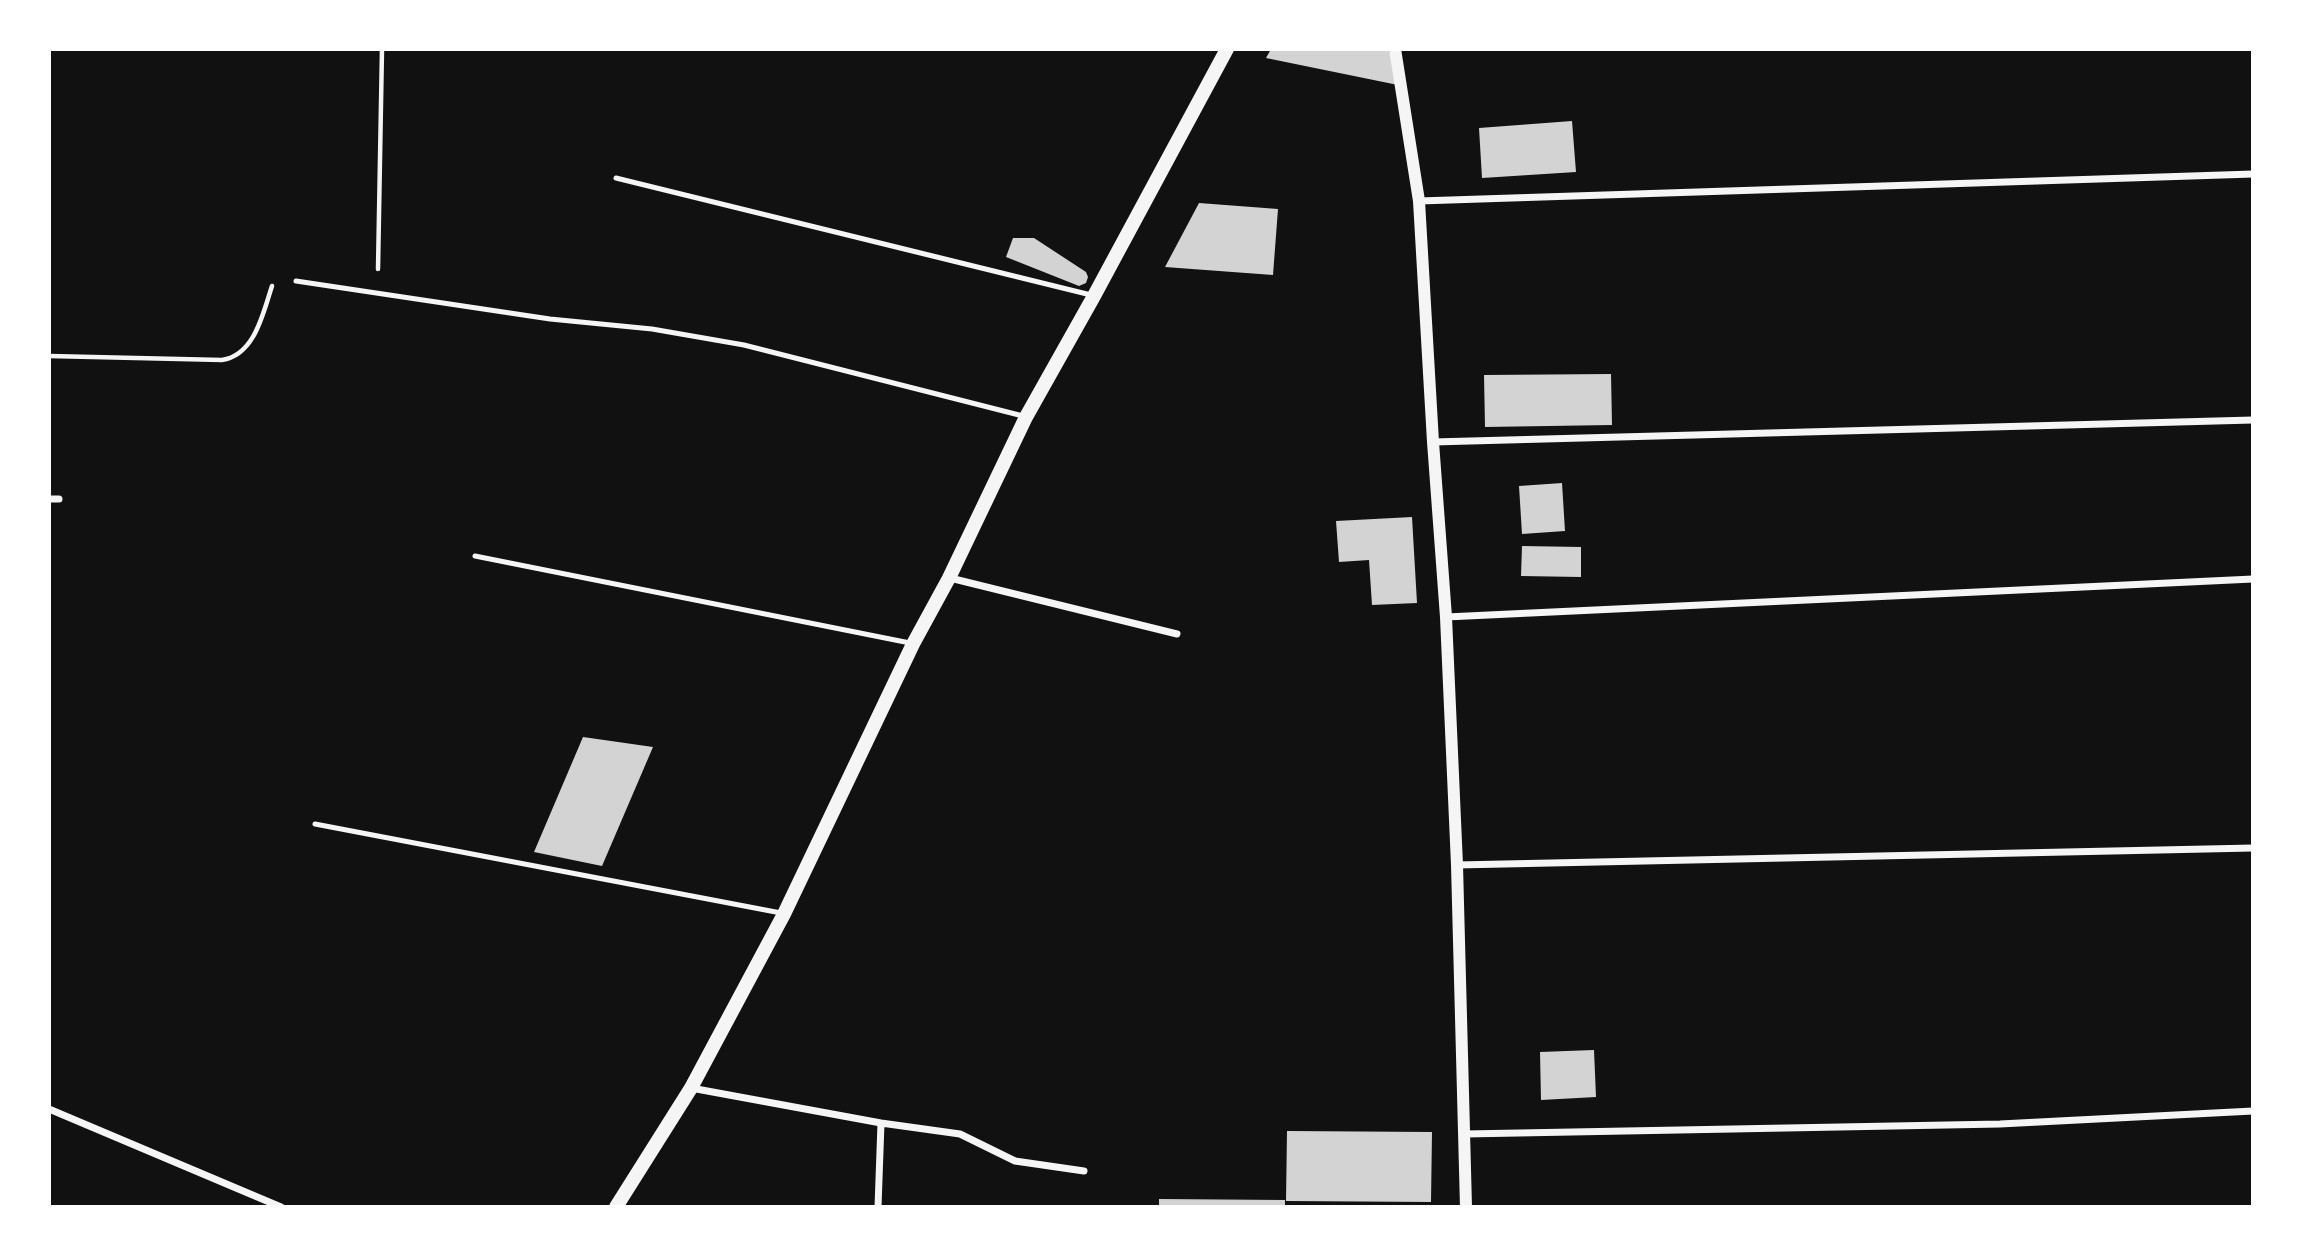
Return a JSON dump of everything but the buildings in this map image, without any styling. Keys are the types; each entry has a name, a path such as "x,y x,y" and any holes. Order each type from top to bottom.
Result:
{"main road":[{"path":"616,1207 691,1088 784,914 913,644 949,578 1026,417 1227,49"}],"street":[{"path":"1395,49 1419,201 1446,617 1457,865 1466,1207"},
{"path":"1419,201 2253,174"},
{"path":"1433,442 2253,419"},
{"path":"49,499 59,499"},
{"path":"949,578 1177,634"},
{"path":"1446,617 2253,579"},
{"path":"1457,865 2253,848"},
{"path":"691,1088 881,1123 960,1134 1015,1161 1084,1171"},
{"path":"49,1109 281,1207"},
{"path":"1465,1134 2000,1124 2253,1111"},
{"path":"878,1207 881,1123"}],"lane":[{"path":"617,178 1094,296"},
{"path":"296,281 550,319 652,329 744,345 1026,417"},
{"path":"475,556 913,644"},
{"path":"315,824 784,914"}],"path":[{"path":"377,292 382,49"},
{"path":"49,356 233,359 252,339 272,285 277,281 296,281"}]}
